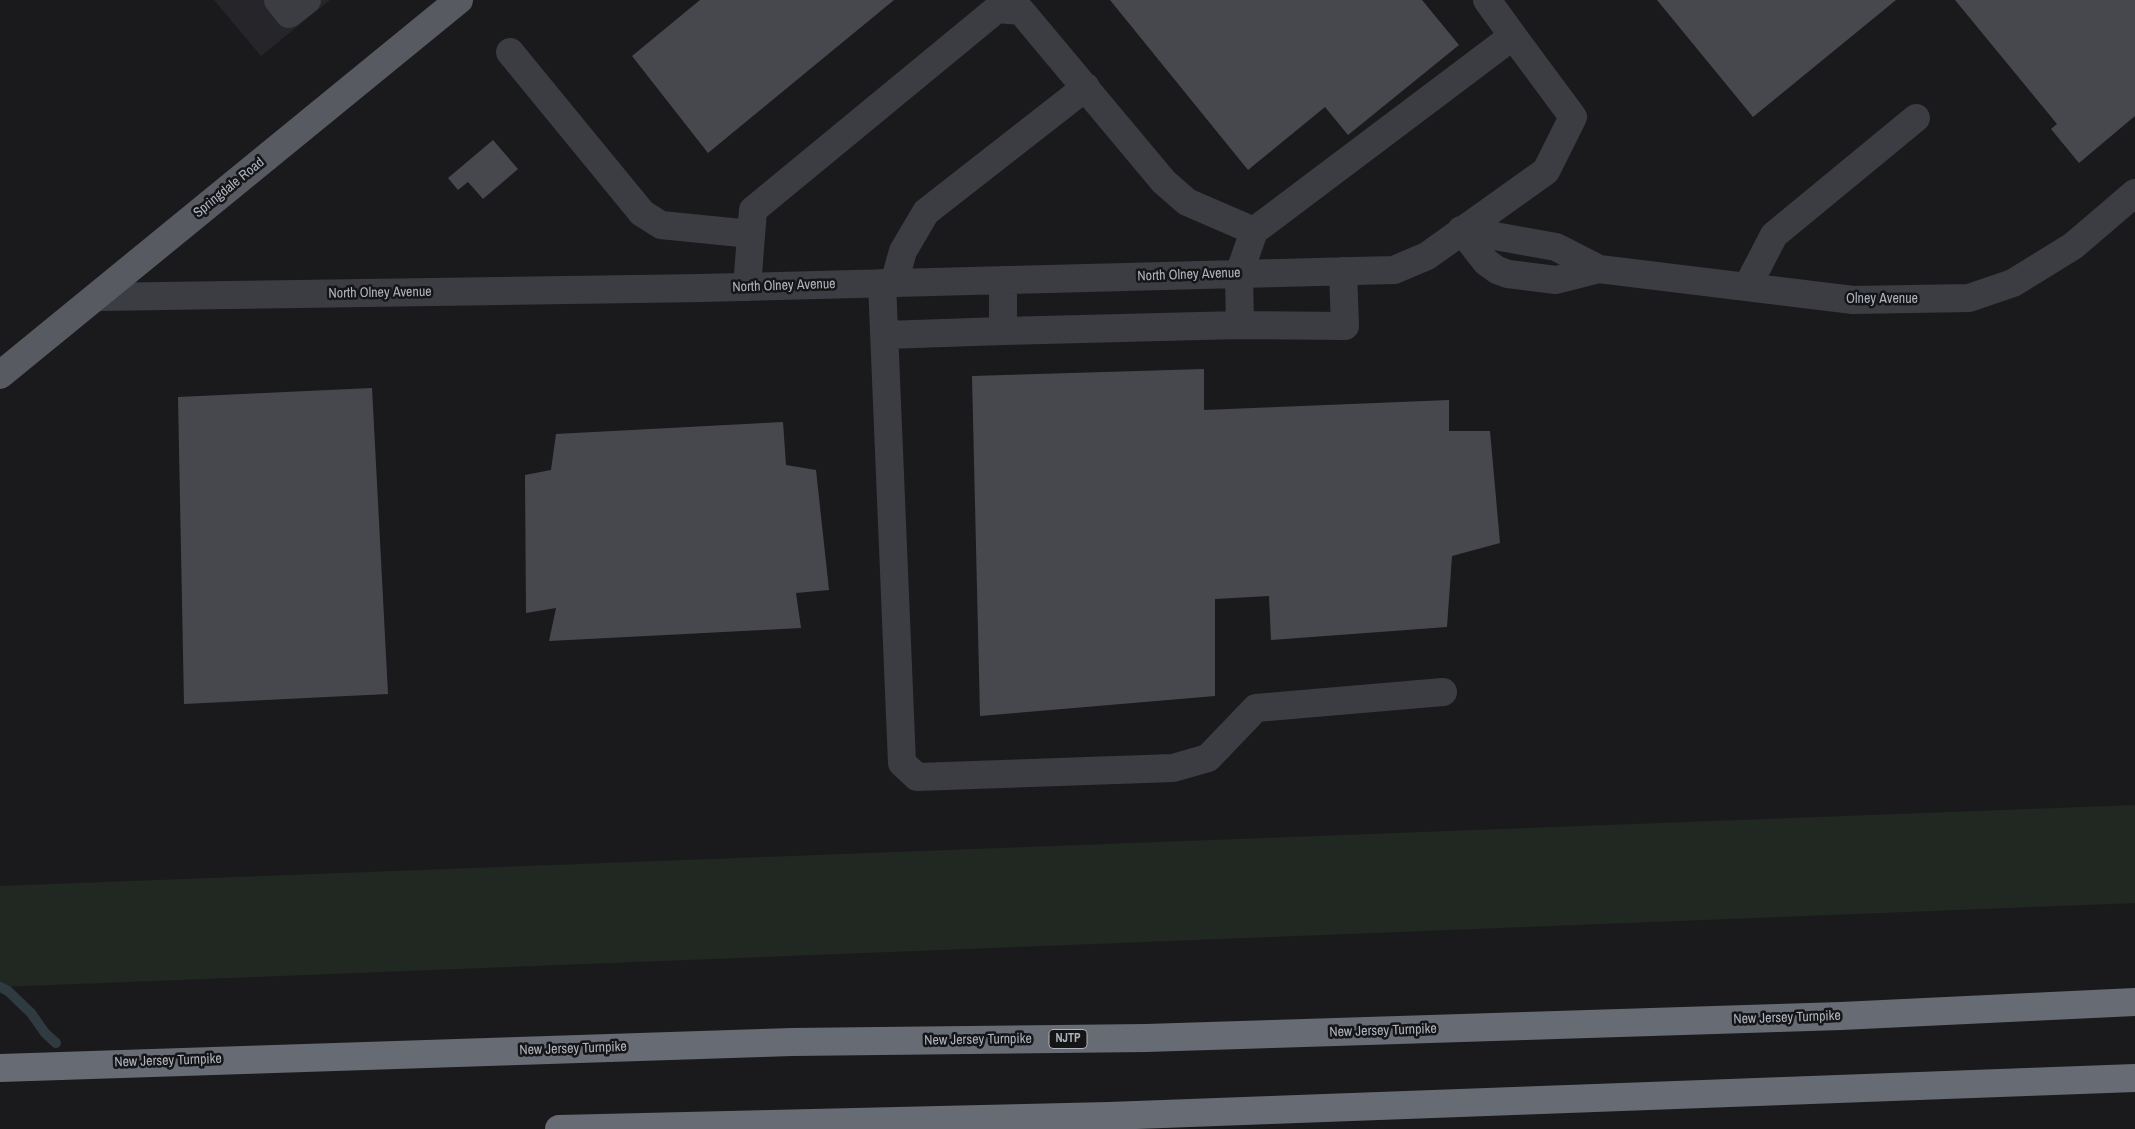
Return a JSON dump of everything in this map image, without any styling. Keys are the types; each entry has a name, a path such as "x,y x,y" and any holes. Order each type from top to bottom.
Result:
{"highway":[{"name":"New Jersey Turnpike","path":"0,1068 782,1042 1146,1038 1841,1016 2135,1002"},
{"path":"559,1129 1109,1116 2135,1078"}],"main road":[{"name":"Springdale Road","path":"0,376 459,0"}],"street":[{"path":"278,0 289,14 307,0"},
{"path":"1240,325 1239,274 1254,231 1513,36 1486,0"},
{"path":"747,287 754,210 997,9 1021,11 1164,182 1187,202 1254,231"},
{"name":"North Olney Avenue","path":"96,297 747,287 1394,270 1427,256 1546,171 1573,117 1513,36"},
{"path":"510,52 642,213 660,225 751,234"},
{"path":"1086,87 926,212 903,251 888,283 885,335 902,763 917,777 1174,768 1208,758 1256,708 1443,692"},
{"path":"1747,287 1774,235 1916,118"},
{"name":"Olney Avenue","path":"1461,230 1556,247 1599,269 1853,300 1968,298 2013,283 2073,246 2135,193"},
{"path":"885,335 1240,325 1345,326 1343,271"},
{"path":"1003,280 1003,331"}],"shaded area":[{"path":"214,0 330,0 261,56"},
{"path":"2135,805 2135,903 0,987 0,886"}],"building":[{"path":"700,0 894,0 708,153 632,56"},
{"path":"1110,0 1422,0 1459,45 1348,135 1325,107 1248,170"},
{"path":"1657,0 1896,0 1753,117"},
{"path":"1955,0 2135,0 2135,116 2079,163 2051,129 2057,124"},
{"path":"493,140 518,169 483,199 468,182 458,190 448,178"},
{"path":"1204,369 1204,410 1449,400 1449,431 1490,431 1500,543 1452,556 1447,627 1271,640 1269,596 1215,599 1215,696 980,716 972,376"},
{"path":"372,388 388,694 184,704 178,397"},
{"path":"783,422 786,465 816,470 829,590 796,593 801,628 549,641 556,608 526,613 525,475 551,470 556,434"}],"waterway":[{"path":"0,987 8,991 31,1013 45,1033 56,1043"}]}
